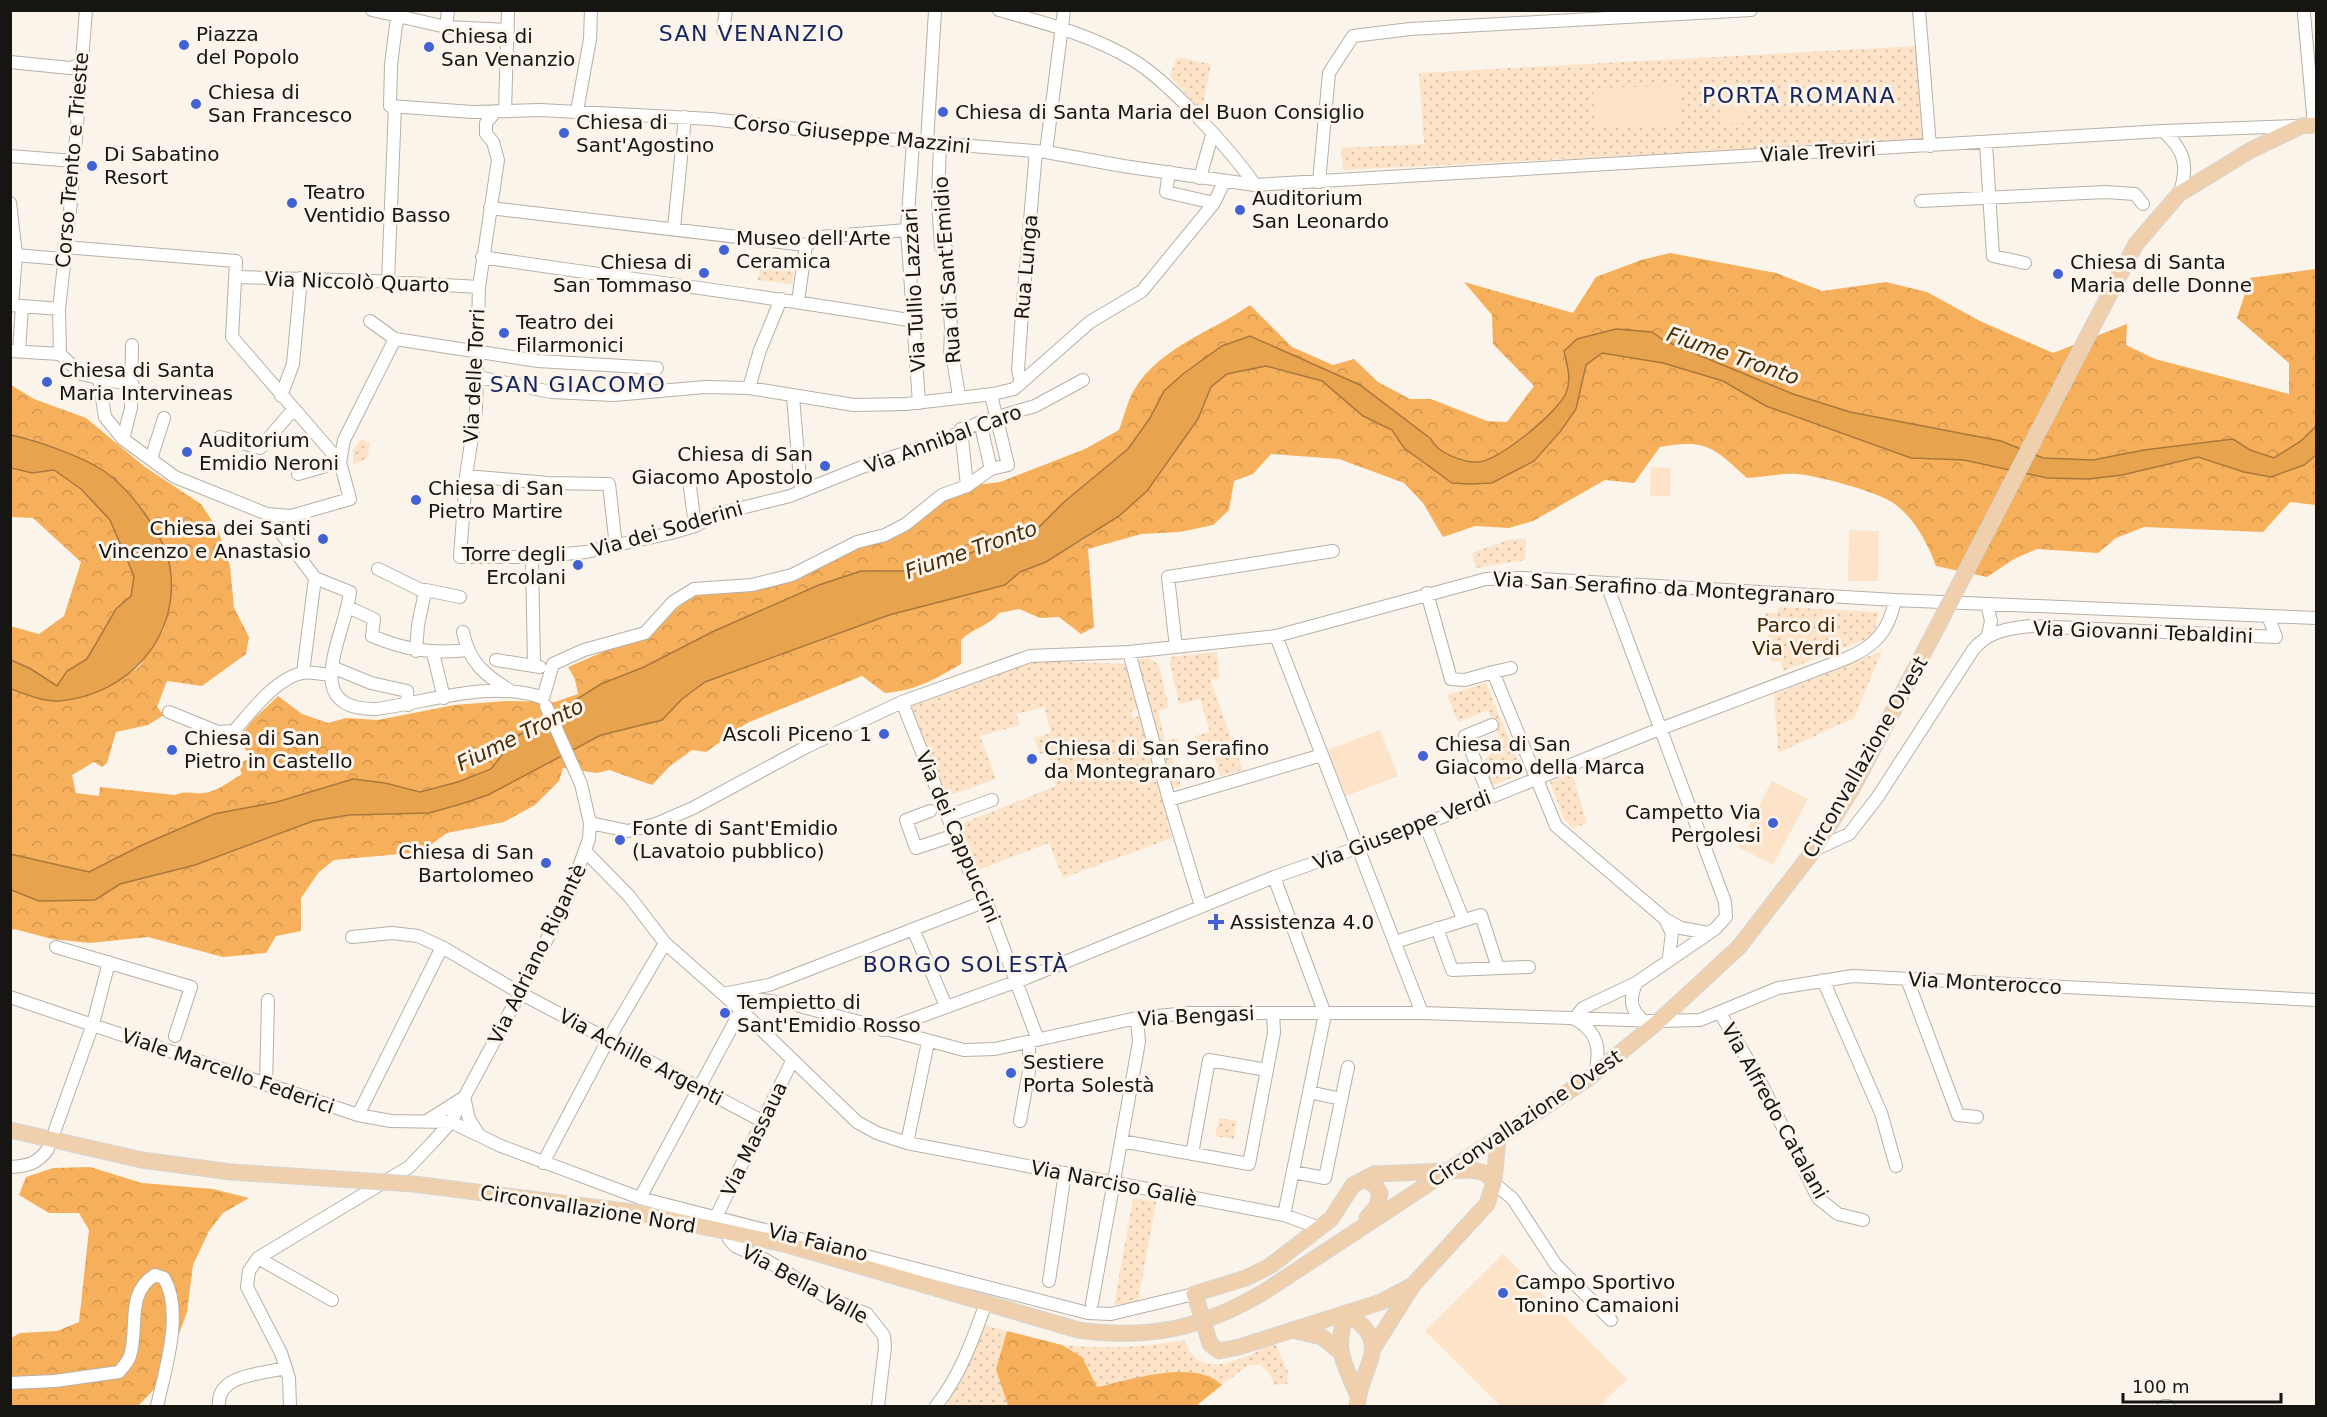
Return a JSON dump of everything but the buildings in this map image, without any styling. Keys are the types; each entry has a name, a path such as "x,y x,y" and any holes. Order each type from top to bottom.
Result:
{"main road":[{"name":"Circonvallazione Ovest","path":"1156,1333 1212,1319 1238,1308 1449,1172 1596,1073 1659,1021 1739,947 1814,850 1852,787 2136,244 2179,194 2251,150 2310,125"},
{"name":"Circonvallazione Nord","path":"10,1130 89,1149 189,1167 321,1179 414,1184 628,1212 788,1245 1077,1330 1126,1335 1156,1333"},
{"path":"1358,1401 1374,1347 1413,1285 1487,1204 1494,1183 1498,1138"},
{"path":"1413,1285 1381,1302 1224,1352 1213,1349 1210,1344 1196,1298 1270,1266 1331,1219 1353,1185 1364,1179 1387,1172 1481,1171 1490,1176 1494,1183"},
{"path":"1357,1230 1377,1206 1380,1193 1375,1185 1364,1179"},
{"path":"1347,1313 1365,1326 1374,1347"},
{"path":"1347,1313 1339,1333 1339,1351 1358,1401"},
{"path":"1292,1330 1322,1337 1339,1351"}],"street":[{"name":"Corso Trento e Trieste","path":"60,354 58,309 74,161 86,10"},
{"path":"372,10 400,13 446,27 508,30"},
{"path":"446,27 448,10"},
{"path":"500,111 507,46 508,10"},
{"path":"577,111 590,39 591,10"},
{"path":"723,30 726,10"},
{"path":"999,10 1062,28 1134,60 1175,95 1242,166 1254,185"},
{"name":"Rua Lunga","path":"1021,383 1018,370 1019,348 1041,152 1064,10"},
{"path":"1324,181 1323,146 1329,73 1336,59 1351,45 1384,31 1751,10"},
{"path":"1918,10 1930,147"},
{"path":"927,143 935,11"},
{"path":"388,281 395,33 400,13"},
{"path":"2304,14 2310,125"},
{"path":"10,62 70,68 82,64"},
{"name":"Corso Giuseppe Mazzini","path":"393,106 472,112 577,111 685,117 914,142 1041,152 1254,185"},
{"name":"Via delle Torri","path":"460,557 466,476 472,443 478,377 476,350 479,287 498,160 493,142 486,134 486,123 500,111"},
{"path":"674,228 685,117"},
{"name":"Viale Treviri","path":"1254,185 1930,147 2163,131 2310,125"},
{"name":"Circonvallazione Ovest","path":"2163,131 2172,139 2185,159 2186,170 2179,194"},
{"path":"1200,178 1212,135"},
{"name":"Via Tullio Lazzari","path":"914,142 907,230 919,403"},
{"path":"1986,143 1993,256 2025,263"},
{"name":"Rua di Sant'Emidio","path":"940,144 938,199 940,247 947,250 950,357 959,396"},
{"path":"10,156 74,161"},
{"path":"1169,172 1166,192 1214,203"},
{"path":"478,377 551,392 614,395 705,387 749,388 793,397 854,405 919,403 959,396 991,395 1014,389 1090,322 1142,291 1214,203 1224,182"},
{"path":"1921,201 2106,192 2134,194 2143,204"},
{"path":"10,203 16,255 15,351 60,354 81,374 133,385"},
{"path":"490,208 593,222 674,228 806,245 820,237 907,230"},
{"path":"798,301 806,245"},
{"path":"16,255 63,253 236,261 232,338 293,411 340,462"},
{"path":"482,257 798,301 914,321"},
{"name":"Via Niccolò Quarto","path":"236,277 388,281 479,287"},
{"path":"281,396 293,364 301,278"},
{"path":"749,388 759,350 781,299"},
{"path":"15,306 58,309"},
{"path":"370,321 395,339 538,361 657,368"},
{"path":"99,378 105,417 123,439 175,477 267,514 291,516 350,499 340,462 344,440 395,339"},
{"path":"123,439 131,408 132,345"},
{"name":"Via Annibal Caro","path":"801,491 942,441 961,429 980,422 1035,406 1083,380"},
{"path":"496,660 542,667 553,664 584,650 645,633 673,602 693,589 752,585 792,576 856,542 896,530 942,495 966,486 991,469 1008,465 991,395"},
{"path":"793,397 801,491"},
{"path":"220,437 260,448 293,411"},
{"path":"151,459 164,418"},
{"path":"980,422 991,469"},
{"path":"961,429 966,486"},
{"path":"298,474 340,462"},
{"path":"466,476 548,483 609,484 616,547"},
{"path":"688,479 695,526"},
{"name":"Via dei Soderini","path":"460,557 532,557 616,547 695,526 717,514 790,496 801,491"},
{"path":"267,514 315,578 350,592 331,671 335,697 350,708 376,709 408,705 476,692 512,692 545,702 553,664"},
{"path":"285,535 291,516"},
{"path":"1176,647 1168,578 1333,551"},
{"path":"532,557 534,665"},
{"path":"378,569 426,592 460,597"},
{"path":"303,673 315,578"},
{"name":"Via San Serafino da Montegranaro","path":"590,824 628,831 656,824 693,808 806,747 902,702 1030,656 1129,652 1276,636 1427,593 1486,579 1522,578 1607,585 1763,590 1895,600 2316,618"},
{"path":"1596,1073 1600,1055 1596,1038 1588,1026 1574,1019 1583,1008 1636,982 1669,957 1708,933 1726,917 1725,902 1607,585"},
{"path":"416,651 418,625 426,592"},
{"path":"1427,593 1451,679 1465,680 1511,668"},
{"name":"Via Giuseppe Verdi","path":"883,1030 1016,982 1274,877 1425,824 1661,728 1867,649 1884,627 1895,600"},
{"path":"1814,850 1849,834 1877,798 1973,650 1988,635 1991,621 1987,604"},
{"path":"348,607 374,619 372,636 416,651 433,653 468,650"},
{"name":"Via Giovanni Tebaldini","path":"1988,635 2009,628 2032,626 2276,637 2268,616"},
{"path":"462,632 474,663 512,692"},
{"path":"1276,636 1422,1013"},
{"path":"1129,652 1169,800 1202,906"},
{"path":"433,653 444,698"},
{"path":"168,712 218,732 234,731 255,706 286,680 303,673 331,671 407,691 408,705"},
{"path":"1493,672 1556,826 1665,919 1681,928 1708,933"},
{"name":"Via Adriano Rigantè","path":"258,1258 409,1167 451,1122 520,993 568,897 586,852 590,824 581,784 545,702"},
{"name":"Via dei Cappuccini","path":"902,702 970,873 986,901 1016,982 1034,1041"},
{"path":"1490,797 1465,736 1492,725"},
{"path":"1169,800 1322,755"},
{"path":"946,811 992,800"},
{"path":"930,811 906,820 916,848 955,835"},
{"path":"1425,824 1463,919"},
{"name":"Via Narciso Galiè","path":"586,852 629,896 665,943 741,1010 857,1122 877,1133 906,1143 1284,1215 1320,1228"},
{"path":"1274,877 1325,1014 1284,1215"},
{"path":"723,994 770,985 986,901"},
{"path":"1395,942 1481,915 1498,968"},
{"path":"1665,919 1672,933 1669,957"},
{"path":"1437,928 1452,970 1529,967"},
{"path":"913,929 946,1006"},
{"name":"Via Achille Argenti","path":"352,937 392,933 418,936 442,947 520,993 762,1121"},
{"path":"543,1163 608,1040 665,943"},
{"path":"56,946 191,987 175,1036"},
{"path":"358,1115 442,947"},
{"path":"55,1130 93,1024 109,962"},
{"name":"Via Monterocco","path":"1659,1021 1700,1020 1778,988 1853,976 2316,1000"},
{"path":"1907,979 1958,1115 1977,1117"},
{"path":"1823,980 1881,1113 1896,1166"},
{"path":"1636,982 1630,999 1632,1010 1643,1021"},
{"name":"Via Bengasi","path":"770,985 780,991 792,1004"},
{"name":"Viale Marcello Federici","path":"10,997 358,1115 391,1121 451,1122"},
{"name":"Via Bengasi","path":"741,1010 754,999 792,1004 964,1050 995,1049 1137,1018 1188,1013 1422,1013 1659,1021"},
{"path":"266,1085 268,1000"},
{"path":"640,1198 741,1010"},
{"path":"1121,1141 1249,1164 1275,1027 1273,1013"},
{"name":"Via Alfredo Catalani","path":"1720,1013 1758,1077 1818,1198 1838,1214 1863,1220"},
{"path":"1092,1303 1139,1042 1137,1018"},
{"path":"1020,1121 1034,1041"},
{"path":"906,1143 928,1042"},
{"path":"1192,1154 1209,1060 1267,1070"},
{"name":"Via Massaua","path":"716,1217 792,1061"},
{"path":"1293,1172 1325,1178 1348,1067"},
{"path":"1309,1092 1341,1099"},
{"path":"464,1097 469,1119 480,1136"},
{"name":"Via Adriano Rigantè","path":"425,1122 464,1097"},
{"name":"Via Faiano","path":"451,1122 543,1163 640,1198 1088,1313 1111,1314 1196,1298"},
{"path":"10,1167 29,1166 40,1160 48,1149"},
{"path":"1049,1281 1065,1173"},
{"path":"1494,1183 1513,1199 1556,1265 1611,1320"},
{"name":"Via Bella Valle","path":"728,1232 729,1239 735,1245 766,1260 828,1298 867,1314 884,1336 885,1347 878,1407"},
{"path":"290,1407 286,1368 247,1287 249,1271 258,1258 332,1300"},
{"path":"10,1383 55,1381 119,1372 130,1357 136,1301 147,1280 155,1275 164,1278 173,1302 169,1351 157,1407"},
{"path":"936,1407 946,1394 968,1352 986,1303"},
{"path":"219,1407 218,1394 224,1385 239,1378 286,1368"}],"green space":[{"path":"1917,46 1926,141 1343,170 1341,148 1424,144 1419,73"},
{"path":"1177,57 1211,64 1202,111 1170,76"},
{"path":"1744,83 1745,123 1720,124 1719,84"},
{"path":"1680,86 1681,125 1595,128 1593,88"},
{"path":"762,253 796,258 792,284 758,280"},
{"path":"1670,253 1776,273 1822,291 1886,282 1927,292 1980,321 2053,353 2127,324 2126,345 2155,359 2289,394 2289,363 2237,318 2250,278 2316,269 2316,426 2301,441 2274,458 2250,450 2233,439 2144,450 2093,460 2043,458 2001,441 1850,412 1793,394 1665,341 1652,332 1577,339 1564,351 1569,382 1566,393 1552,412 1528,434 1501,453 1489,459 1474,462 1456,458 1435,448 1278,350 1249,336 1222,346 1164,391 1150,418 1128,449 1064,502 1036,530 950,560 907,571 861,571 819,585 712,632 644,667 601,684 516,737 491,769 458,782 420,792 385,783 214,814 140,846 89,872 11,854 11,689 43,699 88,694 113,684 139,667 164,629 171,593 170,565 158,536 32,439 11,435 11,385 34,399 86,418 145,467 201,504 218,530 230,566 234,608 249,637 246,654 202,686 167,681 157,707 164,715 148,725 116,732 107,763 102,767 94,762 72,775 76,793 99,796 100,787 175,795 185,792 203,793 218,788 242,774 238,765 252,756 237,741 252,721 278,696 302,714 328,723 346,718 378,720 454,705 506,701 555,702 578,694 575,679 568,667 647,633 696,593 793,575 932,509 976,485 1000,482 1085,449 1119,430 1134,390 1158,362 1172,351 1250,305 1292,347 1333,365 1354,359 1378,382 1410,399 1431,399 1487,421 1507,422 1534,386 1493,344 1492,315 1464,282 1573,313 1596,277 1641,260"},
{"path":"1602,353 1663,363 1723,381 1766,406 1911,458 1964,460 2047,478 2089,479 2122,475 2198,457 2244,472 2304,465 2316,455 2316,505 2290,502 2263,532 2144,527 2116,538 2098,553 2037,549 2014,559 1987,577 1936,566 1924,539 1907,515 1884,498 1807,475 1785,474 1747,478 1717,452 1699,445 1660,447 1634,483 1605,480 1533,521 1509,528 1475,526 1443,537 1423,503 1404,483 1339,459 1271,454 1253,474 1234,481 1229,510 1213,525 1180,532 1141,534 1088,549 1094,627 1081,634 1059,617 1040,618 1019,609 999,613 991,621 961,640 961,664 934,679 906,690 885,693 862,676 747,723 706,752 692,750 670,766 652,785 609,770 597,773 563,768 559,781 535,805 504,822 447,833 421,852 334,860 319,872 301,898 301,931 276,936 266,953 223,957 148,937 90,943 52,939 14,929 11,931 11,890 40,901 95,900 120,884 195,865 313,821 349,815 398,814 488,795 601,735 662,720 682,699 705,682 889,615 1005,585 1020,572 1046,562 1083,540 1147,491 1198,419 1211,387 1227,374 1266,366 1322,381 1363,416 1392,430 1404,448 1452,483 1492,483 1534,461 1560,433 1576,409 1586,365"},
{"path":"361,439 370,443 367,458 353,465 353,450"},
{"path":"1651,467 1671,468 1670,496 1650,496"},
{"path":"11,468 32,473 54,470 81,489 110,520 135,576 131,596 116,609 87,659 67,671 57,686 31,669 11,660 10,626 39,634 64,616 81,562 33,518 11,517"},
{"path":"1849,530 1879,531 1878,581 1848,581"},
{"path":"1526,538 1525,560 1476,568 1472,553 1508,540"},
{"name":"Parco di Via Verdi","path":"1779,607 1879,612 1874,634 1869,638 1783,671 1781,661 1771,662 1765,613 1777,613"},
{"path":"1882,651 1854,718 1778,753 1774,694"},
{"path":"1217,652 1220,678 1210,679 1243,770 1220,776 1211,741 1197,745 1195,736 1210,732 1200,699 1179,704 1170,664 1171,657"},
{"path":"1149,658 1159,665 1169,707 1158,711 1165,741 1177,738 1179,745 1170,748 1181,786 1168,790 1137,664 1139,660"},
{"path":"1042,661 1128,664 1138,709 1131,711 1133,718 1139,716 1172,838 1063,878 1049,843 973,872 956,826 1056,786 1054,779 1059,776 1060,770 1044,753 1040,754 1034,738 1051,733 1044,707 1016,714 1020,725 980,736 996,779 944,797 911,705 1029,663"},
{"path":"1486,683 1523,773 1492,786 1483,763 1501,741 1488,710 1458,722 1447,695"},
{"path":"1380,730 1398,776 1346,796 1328,750"},
{"path":"1572,774 1587,823 1573,828 1564,819 1550,782"},
{"name":"Campetto Via Pergolesi","path":"1772,781 1808,799 1773,865 1738,847"},
{"path":"1219,1118 1237,1121 1234,1139 1215,1136"},
{"path":"90,1167 142,1183 213,1189 249,1198 223,1213 209,1231 193,1265 187,1312 162,1381 138,1406 11,1406 11,1338 20,1333 57,1331 79,1322 89,1230 79,1213 49,1213 19,1195 26,1177 53,1168"},
{"path":"1133,1198 1156,1202 1138,1302 1114,1305"},
{"name":"Campo Sportivo Tonino Camaioni","path":"1503,1254 1627,1379 1599,1406 1500,1406 1425,1331"},
{"path":"982,1325 1007,1331 996,1369 1008,1406 947,1406"},
{"path":"1007,1331 1062,1345 1082,1357 1097,1387 1144,1376 1179,1372 1210,1377 1222,1385 1196,1406 1008,1406 996,1369"},
{"path":"1184,1340 1194,1356 1212,1365 1234,1361 1275,1343 1288,1372 1287,1384 1275,1385 1269,1373 1259,1364 1247,1366 1222,1385 1210,1377 1179,1372 1144,1376 1096,1387 1082,1357 1062,1345 1123,1347"}],"water":[{"name":"Fiume Tronto","path":"1616,329 1652,332 1665,341 1793,394 1850,412 2001,441 2043,458 2093,460 2144,450 2233,439 2250,450 2274,458 2301,441 2316,426 2316,455 2304,465 2271,477 2244,472 2198,457 2122,475 2089,479 2047,478 1964,460 1911,458 1766,406 1723,381 1663,363 1602,353 1586,365 1576,409 1560,432 1534,461 1492,483 1452,483 1404,448 1392,430 1363,416 1322,381 1266,366 1227,374 1211,387 1198,419 1147,491 1119,516 1046,562 1020,572 1005,585 889,615 705,682 682,699 662,720 601,735 488,795 461,804 429,813 349,815 313,821 195,865 120,884 95,900 39,901 11,890 10,854 89,872 140,846 214,814 277,802 353,779 385,783 420,792 458,782 491,769 516,737 601,684 644,667 712,632 819,585 861,571 907,571 950,560 1036,530 1064,502 1128,449 1150,418 1164,391 1222,346 1250,336 1360,385 1431,439 1445,453 1459,459 1479,462 1501,453 1528,434 1561,401 1569,382 1564,351 1577,339"},
{"path":"11,435 59,450 104,471 125,489 145,514 167,554 171,593 167,617 158,639 144,658 127,674 107,687 84,696 53,701 11,689 11,660 31,669 57,686 67,671 87,659 116,609 131,596 134,576 110,520 81,489 54,470 32,473 11,468"}],"place":[{"name":"Piazza del Popolo","path":"184,45"},
{"name":"Chiesa di San Venanzio","path":"429,47"},
{"name":"Chiesa di San Francesco","path":"196,104"},
{"name":"Chiesa di Santa Maria del Buon Consiglio","path":"943,112"},
{"name":"Chiesa di Sant'Agostino","path":"564,133"},
{"name":"Di Sabatino Resort","path":"92,166"},
{"name":"Teatro Ventidio Basso","path":"292,203"},
{"name":"Auditorium San Leonardo","path":"1240,210"},
{"name":"Museo dell'Arte Ceramica","path":"724,250"},
{"name":"Chiesa di San Tommaso","path":"704,273"},
{"name":"Chiesa di Santa Maria delle Donne","path":"2058,274"},
{"name":"Teatro dei Filarmonici","path":"504,333"},
{"name":"Chiesa di Santa Maria Intervineas","path":"47,382"},
{"name":"Auditorium Emidio Neroni","path":"187,452"},
{"name":"Chiesa di San Giacomo Apostolo","path":"825,466"},
{"name":"Chiesa di San Pietro Martire","path":"416,500"},
{"name":"Chiesa dei Santi Vincenzo e Anastasio","path":"323,539"},
{"name":"Torre degli Ercolani","path":"578,565"},
{"name":"Ascoli Piceno 1","path":"884,734"},
{"name":"Chiesa di San Pietro in Castello","path":"172,750"},
{"name":"Chiesa di San Giacomo della Marca","path":"1423,756"},
{"name":"Chiesa di San Serafino da Montegranaro","path":"1032,759"},
{"name":"Campetto Via Pergolesi","path":"1773,823"},
{"name":"Fonte di Sant'Emidio (Lavatoio pubblico)","path":"620,840"},
{"name":"Chiesa di San Bartolomeo","path":"546,863"},
{"name":"Assistenza 4.0","path":"1216,922"},
{"name":"Tempietto di Sant'Emidio Rosso","path":"725,1013"},
{"name":"Sestiere Porta Solestà","path":"1011,1073"},
{"name":"Campo Sportivo Tonino Camaioni","path":"1503,1293"}],"district":[{"name":"SAN VENANZIO","path":"752,33"},
{"name":"PORTA ROMANA","path":"1799,95"},
{"name":"SAN GIACOMO","path":"578,384"},
{"name":"BORGO SOLESTÀ","path":"966,964"}]}
